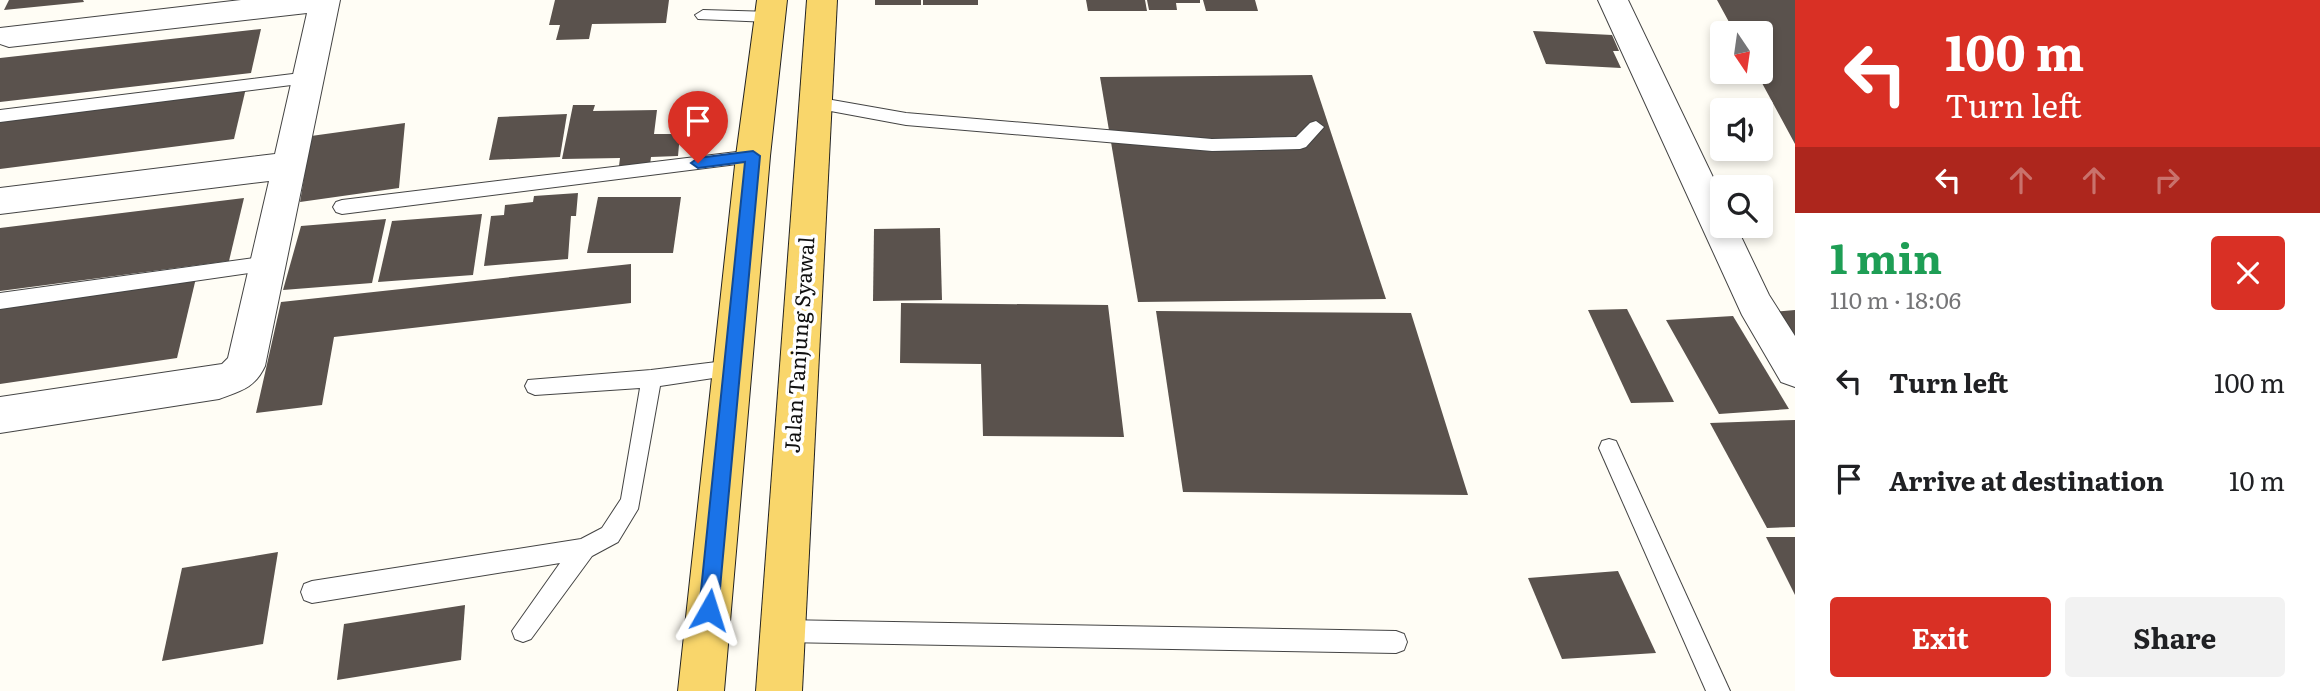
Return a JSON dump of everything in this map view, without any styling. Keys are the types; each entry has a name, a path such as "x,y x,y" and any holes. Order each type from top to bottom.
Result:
{"main road":[{"name":"Jalan Tanjung Syawal","path":"779,691 822,0"},
{"path":"701,691 753,156 771,8"}],"street":[{"path":"1613,0 1755,304 1795,370"},
{"path":"0,415 219,382 236,376 246,366 324,1 9,36"},
{"path":"0,201 290,165"}],"lane":[{"path":"703,15 771,8"},
{"path":"0,116 309,78"},
{"path":"815,103 906,119 1212,145 1300,143 1317,127"},
{"path":"342,206 753,156"},
{"path":"0,301 269,263"},
{"path":"536,386 650,379 733,368"},
{"path":"312,592 584,549 610,535 631,502 650,379"},
{"path":"1609,449 1718,691"},
{"path":"523,631 584,549"},
{"path":"782,631 1396,642"}],"building":[{"path":"9,0 83,0 84,2 4,10"},
{"path":"555,0 669,0 666,23 592,24 589,39 556,40 560,25 549,25"},
{"path":"875,0 921,0 921,5 875,5"},
{"path":"923,0 978,0 978,5 923,5"},
{"path":"1086,0 1145,0 1147,11 1088,11"},
{"path":"1147,0 1200,0 1200,3 1176,3 1177,10 1149,10"},
{"path":"1203,0 1255,0 1258,11 1206,11"},
{"path":"1717,0 1795,0 1795,144 1773,103 1773,98 1770,98 1762,84 1773,84 1773,21 1728,21"},
{"path":"261,29 251,73 0,102 0,58"},
{"path":"1533,31 1612,35 1619,51 1613,51 1621,68 1546,64"},
{"path":"1312,75 1386,299 1138,302 1100,77"},
{"path":"246,88 234,139 0,169 0,118"},
{"path":"573,105 595,105 593,111 657,110 654,134 680,134 678,156 651,157 650,165 619,166 620,158 562,159"},
{"path":"567,114 560,157 489,160 498,117"},
{"path":"405,123 399,188 300,202 311,136"},
{"path":"578,193 576,216 571,216 568,259 484,266 491,216 504,215 505,205 533,202 534,196"},
{"path":"598,197 681,197 673,253 587,253"},
{"path":"244,198 229,261 0,291 0,228"},
{"path":"482,214 473,275 378,282 392,221"},
{"path":"386,219 372,283 283,290 301,226"},
{"path":"940,228 942,300 873,301 874,229"},
{"path":"631,264 631,303 334,337 322,405 256,413 281,302"},
{"path":"196,278 177,358 0,384 0,306"},
{"path":"901,303 1108,305 1124,437 983,436 981,364 900,363"},
{"path":"1627,309 1674,402 1631,403 1588,310"},
{"path":"1795,310 1795,348 1772,312"},
{"path":"1156,311 1411,313 1468,495 1183,492"},
{"path":"1733,316 1789,409 1719,414 1666,320"},
{"path":"1795,420 1795,527 1767,528 1710,423"},
{"path":"1766,537 1795,537 1795,595"},
{"path":"278,552 263,644 162,661 182,568"},
{"path":"1618,571 1656,653 1562,659 1528,578"},
{"path":"465,605 461,660 337,680 344,624"}],"route":[{"path":"698,163 753,156 709,610"}]}
